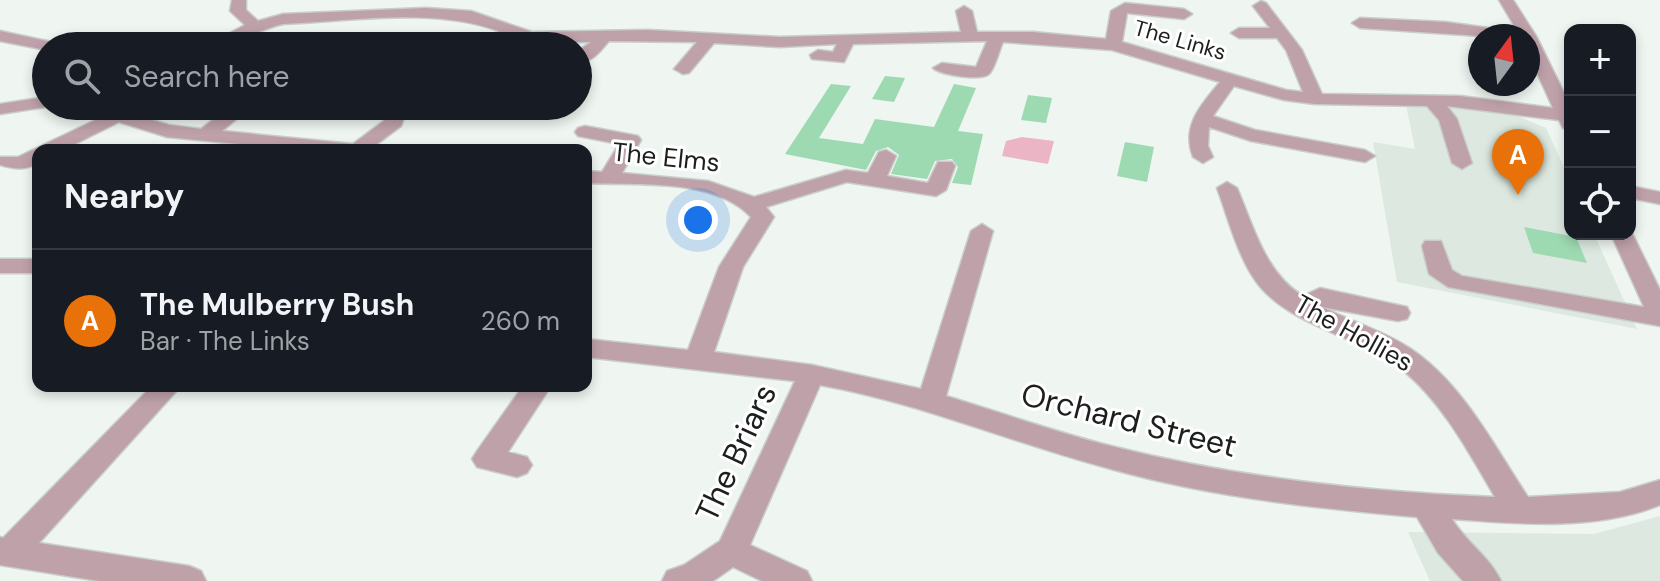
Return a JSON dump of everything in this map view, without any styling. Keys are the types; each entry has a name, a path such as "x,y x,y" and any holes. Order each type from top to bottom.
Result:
{"street":[{"path":"239,0 238,11 255,26"},
{"path":"1506,0 1520,24"},
{"path":"1113,45 1119,11 1125,8 1184,14"},
{"path":"964,11 970,35"},
{"name":"The Links","path":"242,32 255,26 313,16 452,14 471,16 510,32"},
{"path":"1239,33 1274,18 1294,50 1315,99"},
{"path":"1360,23 1468,30"},
{"name":"The Links","path":"592,37 780,42 970,35 1071,39 1113,45 1284,95 1315,99 1477,102 1564,119"},
{"path":"0,36 32,42"},
{"path":"592,50 605,36"},
{"path":"942,68 982,73 997,36"},
{"path":"683,69 710,38"},
{"path":"818,55 838,58 845,47 845,38"},
{"path":"1540,62 1564,112"},
{"path":"1203,157 1195,135 1202,119 1230,80"},
{"path":"1432,100 1448,119 1462,163"},
{"path":"0,109 32,104"},
{"path":"1202,119 1251,135 1365,155"},
{"path":"57,144 99,120"},
{"path":"138,120 167,131 297,144"},
{"path":"205,135 225,120"},
{"path":"366,144 395,120"},
{"path":"585,132 631,140 597,178"},
{"path":"875,180 886,156"},
{"path":"6,161 21,164 32,158"},
{"path":"698,361 719,288 751,231 763,217 755,204 846,176 936,190 945,166"},
{"name":"The Elms","path":"597,178 706,187 730,192 755,204"},
{"name":"The Hollies","path":"1227,188 1268,281 1304,308 1361,334 1415,365 1441,391 1521,512"},
{"path":"1636,193 1660,198"},
{"path":"930,403 982,231"},
{"path":"1625,240 1660,317"},
{"path":"1433,246 1441,274 1456,282 1660,317"},
{"path":"0,266 32,266"},
{"path":"1304,308 1320,296 1398,313"},
{"name":"Orchard Street","path":"592,349 812,374 869,385 1114,458 1221,481 1303,494 1521,512 1591,507 1650,498 1660,492"},
{"name":"The Briars","path":"679,581 694,576 731,551 812,374"},
{"path":"5,552 162,392"},
{"path":"517,465 487,459 534,392"},
{"path":"1426,505 1449,543 1484,581"},
{"path":"731,551 795,581"},
{"path":"5,552 189,581"}],"shaded area":[{"path":"1406,105 1477,107 1508,112 1546,128 1564,167 1564,240 1597,240 1637,329 1397,282 1373,142 1415,149"},
{"path":"1022,137 1054,141 1048,164 1002,156 1006,141"},
{"path":"1660,516 1660,581 1430,581 1408,532 1594,534"}],"building":[{"path":"885,76 905,78 894,102 872,99"},
{"path":"831,84 851,86 819,138 863,144 875,119 934,127 954,84 976,88 958,131 983,134 971,185 952,183 958,167 952,159 935,161 927,179 891,174 899,155 888,147 876,151 866,170 785,154"},
{"path":"1028,95 1052,98 1046,123 1021,120"},
{"path":"1125,142 1154,147 1147,182 1117,176"},
{"path":"1524,227 1564,235 1564,240 1577,240 1587,263 1533,253"}],"place":[{"name":"The Mulberry Bush","path":"1518,195"}]}
